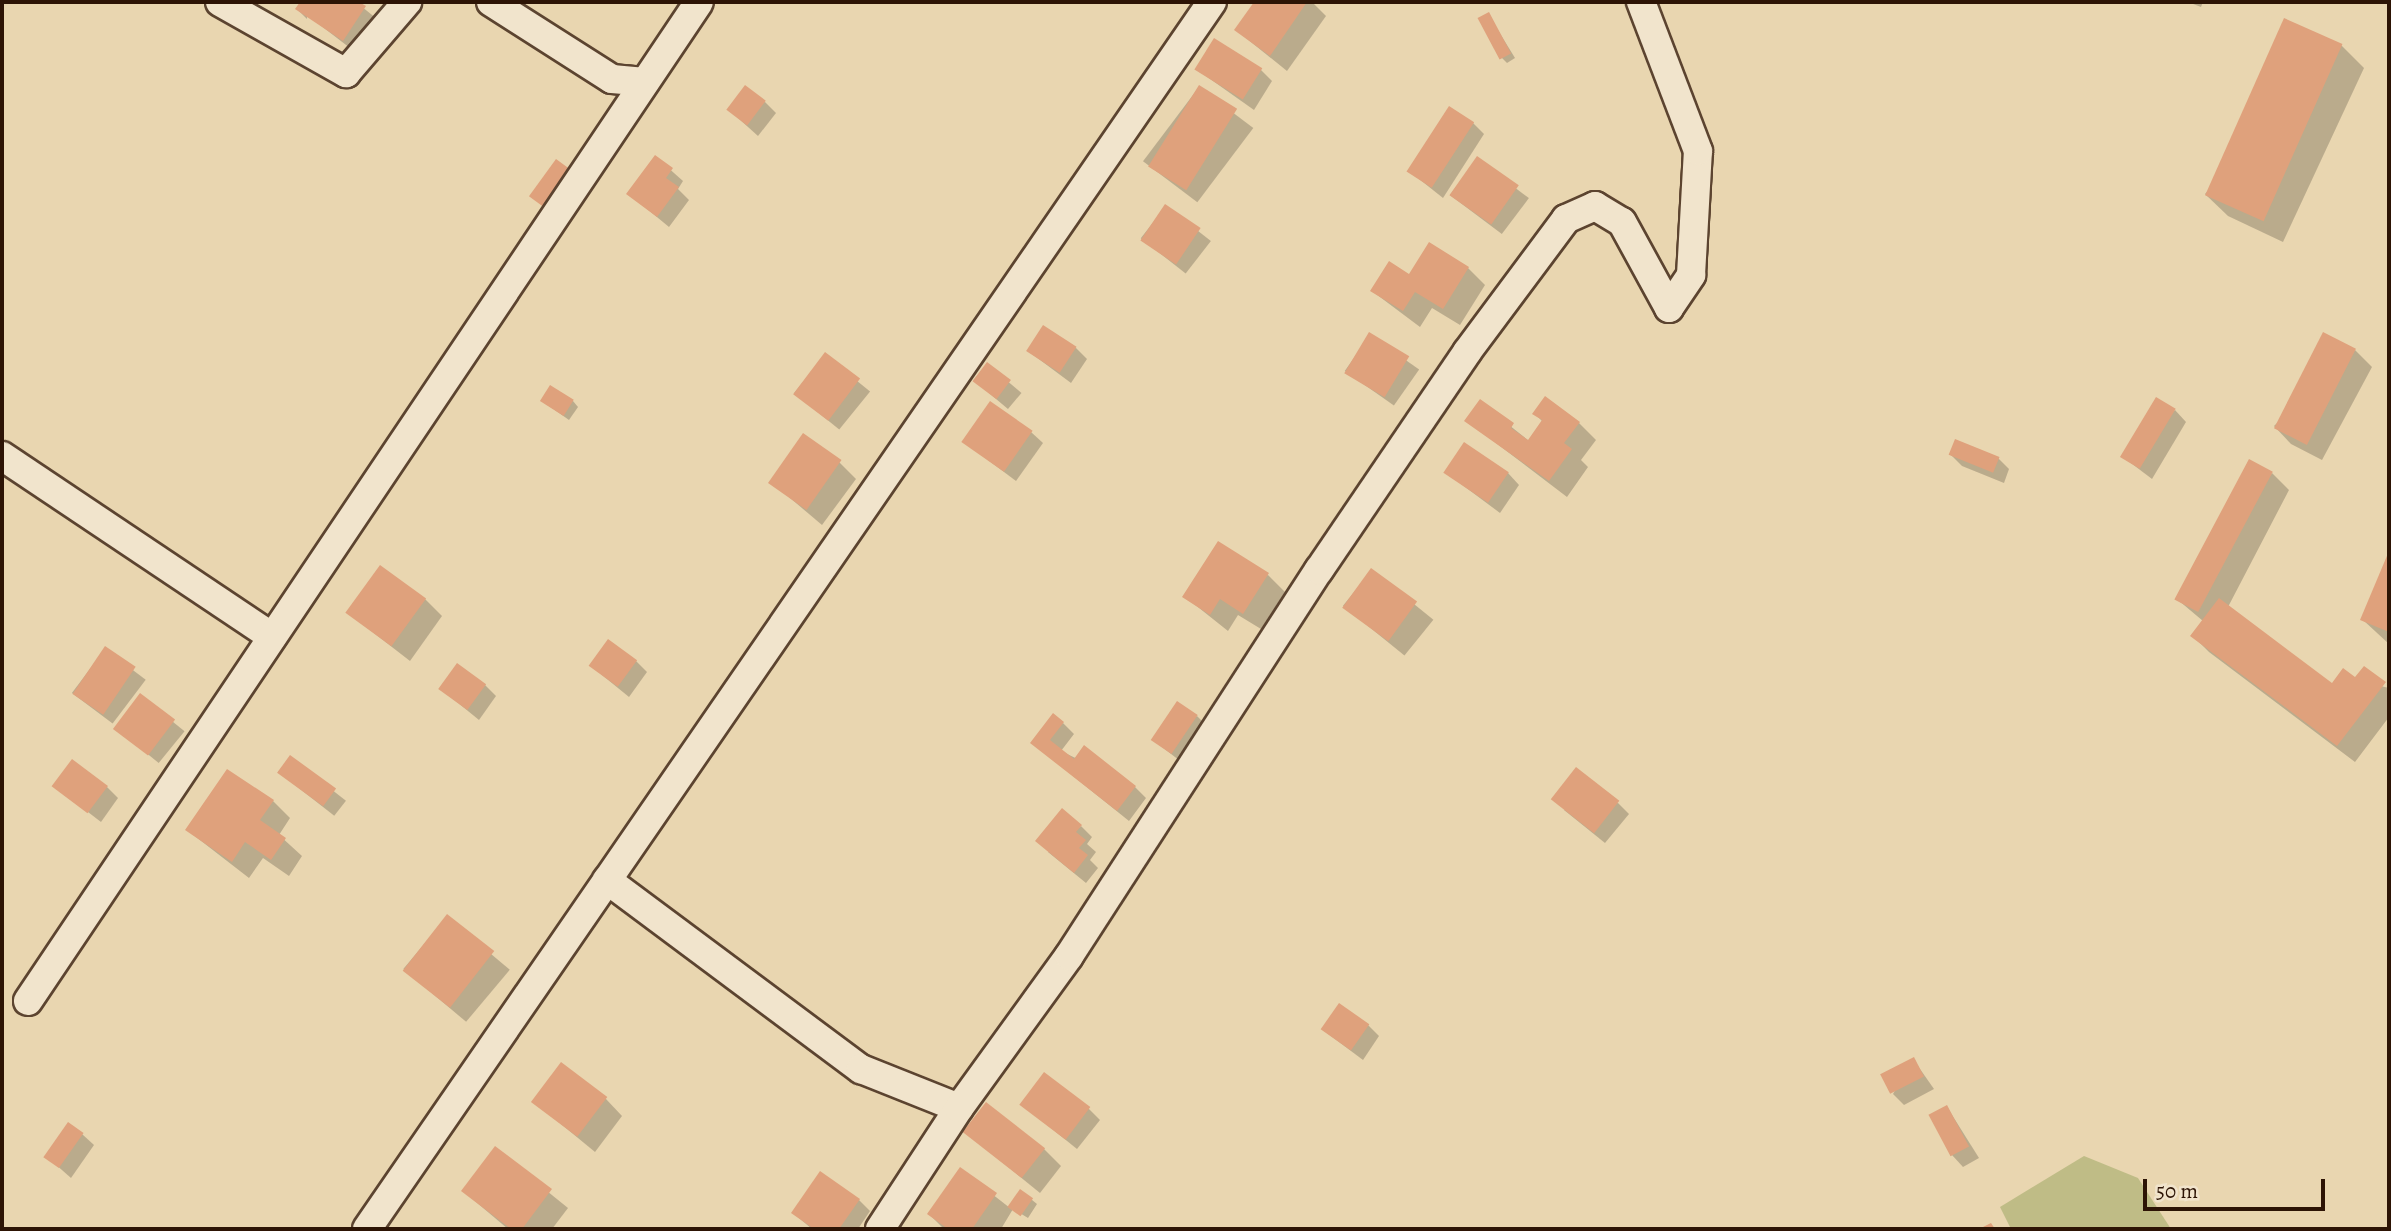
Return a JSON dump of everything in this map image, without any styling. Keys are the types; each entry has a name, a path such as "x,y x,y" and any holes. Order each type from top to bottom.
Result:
{"street":[{"path":"220,2 346,73 407,2"},
{"path":"491,2 612,79 645,82"},
{"path":"28,1001 699,2"},
{"path":"367,1229 1212,2"},
{"path":"880,1229 959,1108 1069,956 1311,581 1467,352 1566,219 1595,206 1622,222 1669,308 1691,275 1698,151 1641,2"},
{"path":"2,456 272,637"},
{"path":"607,880 860,1069 959,1108"}],"shaded area":[{"path":"2084,1156 2138,1178 2171,1229 2011,1229 2000,1207"}],"building":[{"path":"300,2 359,2 366,6 343,41 295,9"},
{"path":"1254,2 1307,2 1270,56 1234,30"},
{"path":"1489,12 1511,53 1500,60 1478,18"},
{"path":"2284,18 2342,44 2264,221 2205,195"},
{"path":"1214,38 1262,68 1243,100 1194,69"},
{"path":"745,85 766,101 747,125 726,110"},
{"path":"1199,85 1237,109 1186,190 1148,166"},
{"path":"1449,106 1474,122 1432,188 1407,171"},
{"path":"655,155 673,168 666,178 679,187 657,217 626,194"},
{"path":"1477,156 1519,185 1491,225 1449,195"},
{"path":"556,159 571,170 544,207 529,196"},
{"path":"1165,204 1201,228 1176,265 1140,240"},
{"path":"1429,242 1469,267 1443,309 1415,292 1403,311 1370,291 1389,261 1409,274"},
{"path":"1043,325 1077,347 1060,373 1026,351"},
{"path":"1369,332 1409,356 1385,397 1344,373"},
{"path":"2323,332 2356,349 2307,445 2274,428"},
{"path":"825,352 860,378 828,421 793,394"},
{"path":"987,362 1011,380 997,399 973,381"},
{"path":"550,385 574,400 564,416 540,401"},
{"path":"1545,396 1580,422 1564,443 1572,449 1549,481 1464,421 1480,399 1514,423 1511,428 1528,440 1542,420 1532,414"},
{"path":"2156,397 2176,409 2140,469 2120,457"},
{"path":"990,401 1033,431 1004,472 961,442"},
{"path":"803,433 842,460 807,510 768,483"},
{"path":"1955,439 2000,457 1993,473 1949,455"},
{"path":"1464,442 1509,472 1488,503 1443,473"},
{"path":"2249,459 2273,472 2198,612 2174,599"},
{"path":"1218,541 1269,573 1243,614 1220,599 1210,615 1182,597"},
{"path":"2389,551 2389,632 2360,620"},
{"path":"380,565 426,599 391,646 345,613"},
{"path":"1371,568 1417,602 1388,641 1342,608"},
{"path":"2219,598 2332,683 2343,668 2355,677 2364,666 2386,682 2337,746 2190,636"},
{"path":"608,639 637,660 618,687 589,666"},
{"path":"105,646 136,667 103,715 73,694"},
{"path":"457,663 486,684 467,710 438,689"},
{"path":"140,693 175,719 148,755 113,729"},
{"path":"1177,701 1198,715 1171,754 1151,740"},
{"path":"1053,713 1064,722 1050,740 1074,759 1084,745 1136,786 1117,811 1030,743"},
{"path":"290,755 336,789 323,806 277,773"},
{"path":"72,759 108,786 87,813 52,786"},
{"path":"1576,767 1619,801 1594,833 1551,799"},
{"path":"227,769 274,800 260,820 286,838 271,860 245,842 232,862 185,830"},
{"path":"1062,808 1082,825 1076,832 1086,840 1079,848 1088,855 1074,873 1035,841"},
{"path":"447,914 494,951 450,1008 403,971"},
{"path":"1339,1003 1369,1024 1351,1050 1321,1029"},
{"path":"1914,1057 1924,1077 1890,1094 1880,1074"},
{"path":"561,1062 607,1097 577,1137 531,1102"},
{"path":"1044,1072 1090,1107 1066,1140 1019,1105"},
{"path":"986,1102 1045,1148 1022,1178 963,1132"},
{"path":"1947,1105 1969,1146 1951,1156 1928,1115"},
{"path":"68,1122 84,1133 59,1168 43,1157"},
{"path":"495,1146 552,1189 522,1229 511,1229 461,1191"},
{"path":"960,1167 997,1193 972,1229 948,1229 927,1214"},
{"path":"820,1171 860,1199 839,1229 814,1229 791,1213"},
{"path":"1020,1189 1033,1198 1020,1216 1007,1207"},
{"path":"1991,1223 1995,1229 1979,1229"}]}
